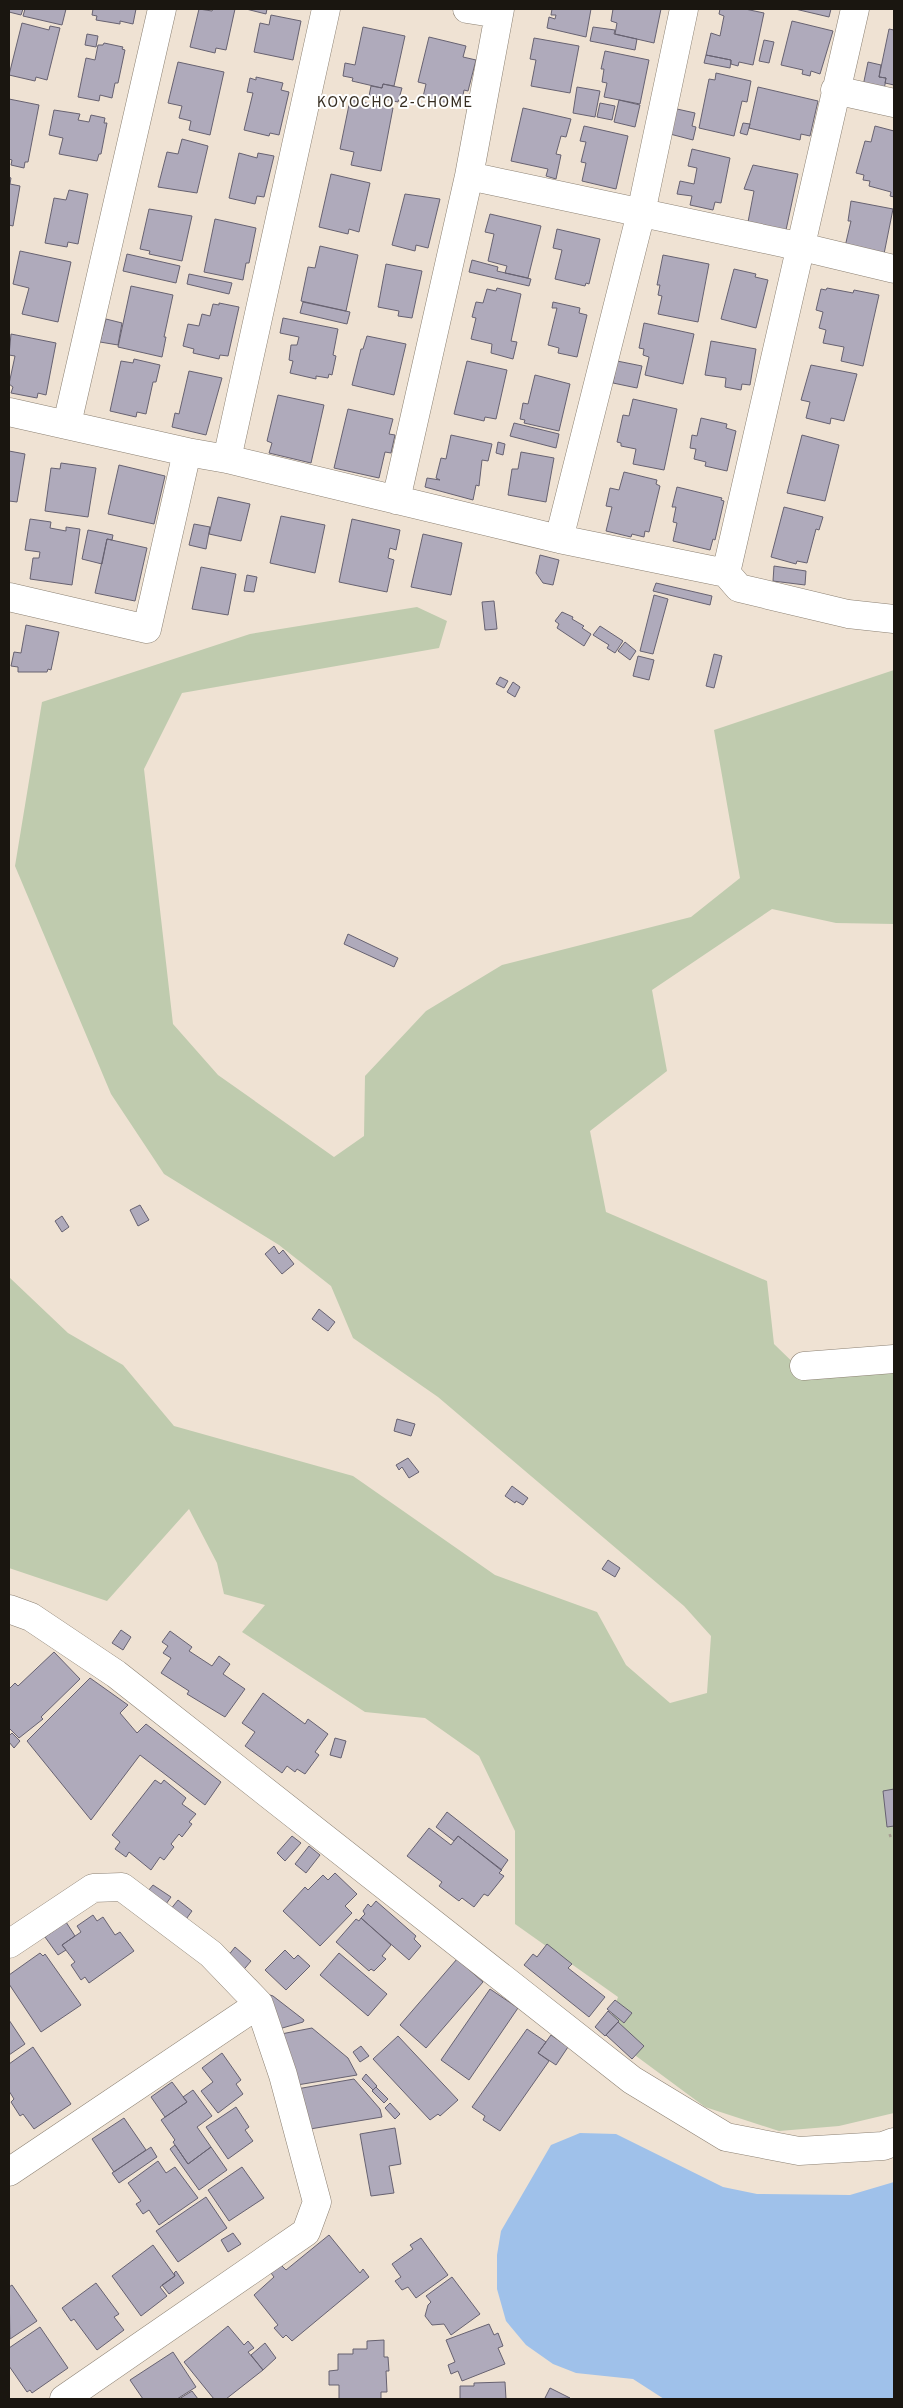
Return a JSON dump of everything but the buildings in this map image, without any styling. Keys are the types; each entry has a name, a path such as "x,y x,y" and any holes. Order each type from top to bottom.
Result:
{"street":[{"path":"67,424 162,9"},
{"path":"227,458 326,9"},
{"path":"396,500 469,176 500,12 467,9"},
{"path":"559,539 641,213 684,9"},
{"path":"726,573 855,9"},
{"path":"835,90 894,103"},
{"path":"469,176 802,247 894,269"},
{"path":"9,412 187,452 227,458 559,539 726,573 739,588 848,614 894,619"},
{"path":"9,597 147,629 187,452"},
{"path":"804,1366 894,1358"},
{"path":"9,1609 31,1617 116,1674 632,2080 726,2137 799,2151 883,2146 894,2142"},
{"path":"9,1944 93,1888 122,1887 211,1954 259,2004 283,2075 316,2202 306,2232 64,2399"},
{"path":"10,2168 259,2004"}],"path":[{"path":"889,1836 894,1834"}],"green space":[{"path":"417,607 447,621 439,648 182,693 144,769 173,1024 218,1075 334,1157 364,1136 365,1076 426,1011 502,965 691,917 740,878 714,730 894,670 894,924 836,923 772,909 652,990 667,1071 590,1131 606,1212 767,1281 774,1344 809,1378 894,1366 894,2113 839,2126 779,2131 705,2107 605,2033 618,1997 515,1924 515,1831 479,1756 425,1718 365,1712 242,1632 265,1605 224,1594 217,1563 189,1509 107,1601 9,1568 9,1277 68,1333 123,1365 174,1426 353,1476 495,1575 597,1612 626,1665 670,1703 707,1693 711,1636 684,1606 438,1397 353,1338 331,1286 279,1245 164,1174 111,1094 15,866 42,702 250,634"}],"water":[{"path":"580,2133 616,2134 723,2187 757,2194 850,2195 894,2182 894,2399 664,2399 633,2379 576,2373 553,2364 526,2345 506,2321 497,2289 497,2255 501,2231 551,2145"}],"district":[{"name":"KOYOCHO 2-CHOME","path":"395,102"}]}
